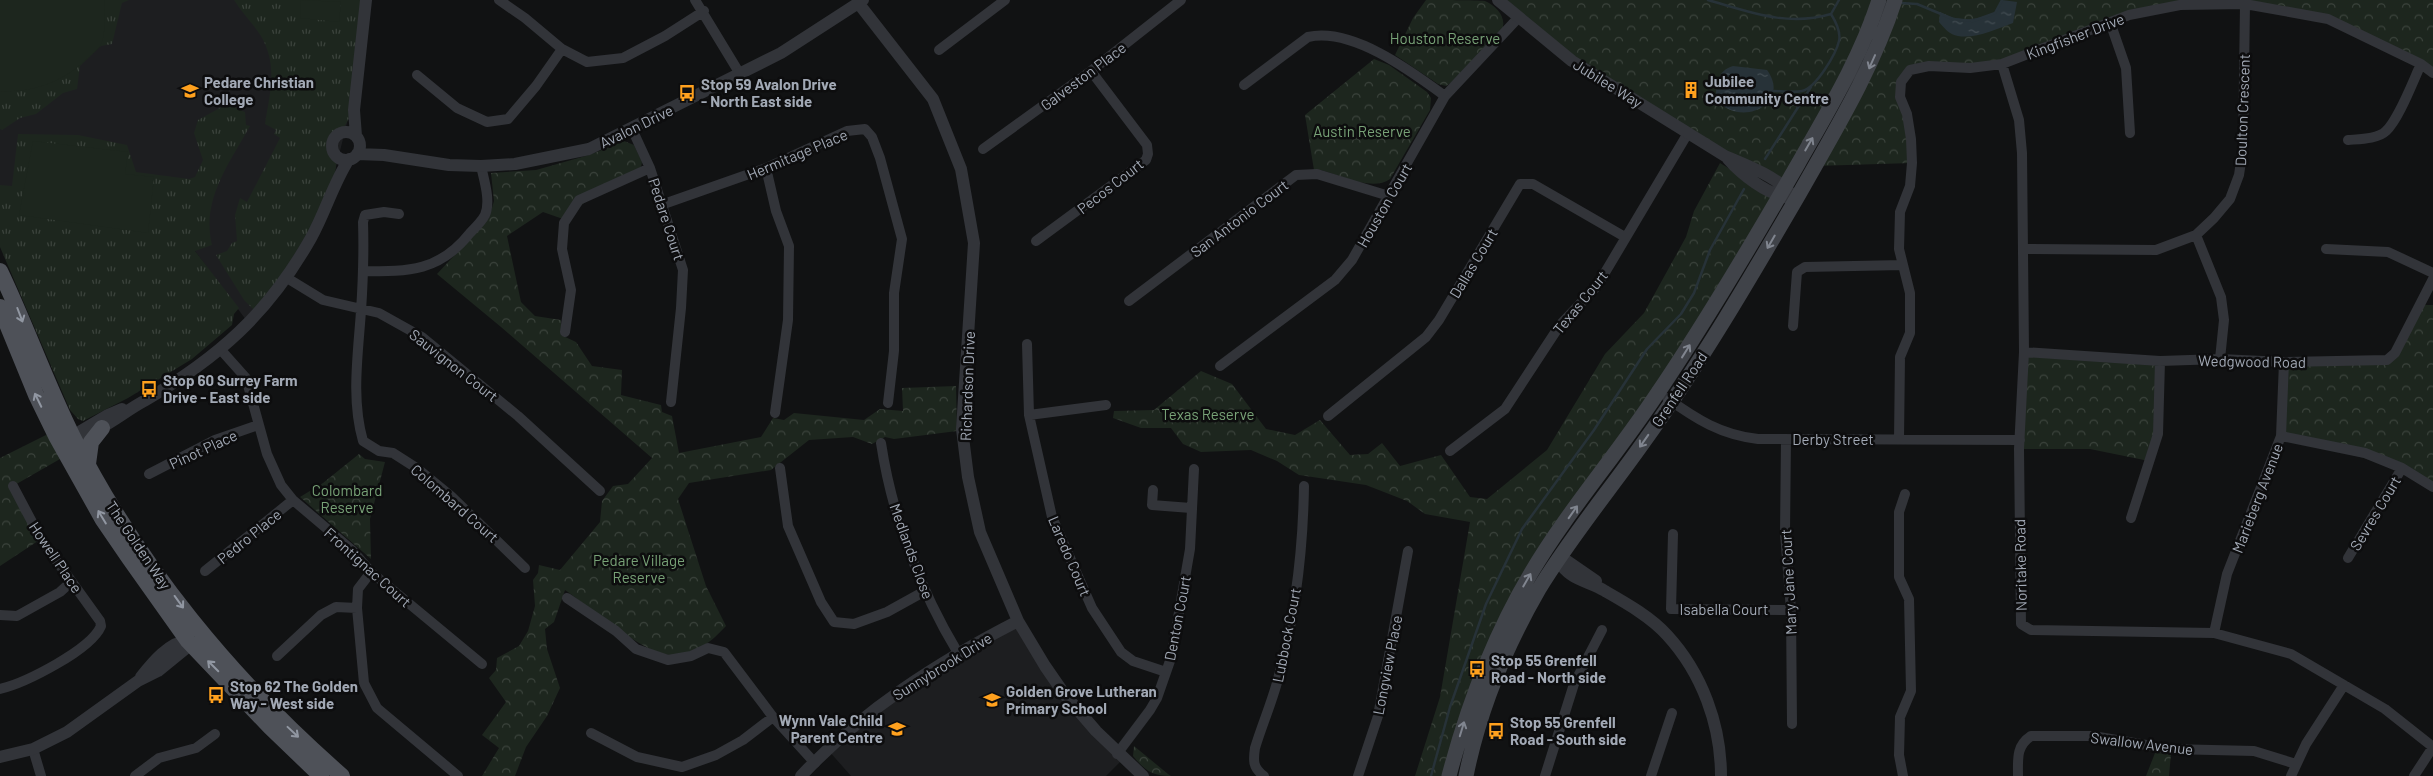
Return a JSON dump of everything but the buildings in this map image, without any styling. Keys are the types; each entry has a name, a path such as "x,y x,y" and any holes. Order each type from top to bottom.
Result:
{"main road":[{"name":"Grenfell Road","path":"1466,776 1483,714 1504,660 1539,589 1672,401 1734,305 1858,92 1890,17 1895,0"},
{"name":"Grenfell Road","path":"1449,776 1463,724 1485,663 1521,591 1545,552 1659,392 1743,260 1851,69 1878,3"},
{"path":"0,271 43,375 74,438 81,466"},
{"name":"The Golden Way","path":"0,307 36,395 56,436 81,466 201,631 286,725 342,776"},
{"path":"81,466 92,442 102,428"},
{"path":"56,436 74,438"},
{"name":"The Golden Way","path":"81,466 104,520 188,641 321,776"},
{"path":"1545,552 1558,560"}],"street":[{"path":"74,438 88,435 102,428 188,374 221,350 249,324 286,278 316,229 352,150 354,110 366,0"},
{"path":"499,0 525,18 562,49 587,62 623,58 665,36 704,12"},
{"path":"695,0 740,74"},
{"path":"939,50 1004,0"},
{"name":"Jubilee Way","path":"1498,0 1572,61 1725,156 1740,172 1782,191 1795,200"},
{"name":"Galveston Place","path":"983,149 1091,71 1179,1"},
{"name":"Avalon Drive","path":"341,132 352,133 352,150 449,165 515,164 590,149 782,53 861,2"},
{"name":"Richardson Drive","path":"861,2 933,100 961,169 974,243 962,429 968,477 980,532 1018,621 1065,695 1117,754 1143,776"},
{"name":"Kingfisher Drive","path":"1899,439 1900,357 1910,333 1910,293 1899,248 1900,212 1910,186 1912,147 1907,114 1900,97 1901,82 1910,70 1929,66 1970,68 2002,64 2129,15 2180,5 2245,4 2328,19 2422,64 2433,73"},
{"name":"Doulton Crescent","path":"2024,249 2156,250 2196,235 2230,199 2240,175 2243,148 2245,4"},
{"name":"Houston Court","path":"1220,366 1334,280 1352,260 1445,96 1520,17"},
{"path":"2110,22 2126,68 2130,133"},
{"path":"1244,85 1308,37 1320,34 1358,44 1393,61 1445,96"},
{"path":"418,75 464,111 487,122 508,120 536,86 562,49"},
{"name":"Noritake Road","path":"2002,64 2019,120 2022,153 2024,352 2020,440 2021,624 2031,630 2214,632 2291,654 2385,709 2433,747"},
{"path":"2348,140 2371,137 2386,132 2400,109 2422,64"},
{"name":"Pecos Court","path":"1036,241 1146,160 1148,154 1147,145 1091,71"},
{"path":"352,150 333,151 332,142 341,132 354,110"},
{"name":"Pedare Court","path":"632,128 650,168 683,270 681,308 670,402"},
{"name":"Hermitage Place","path":"662,206 766,168 847,131 865,129 872,137 902,239 894,293 894,351 888,403"},
{"name":"Texas Court","path":"1450,452 1505,409 1560,326 1597,286 1688,133"},
{"path":"364,271 397,272 432,266 461,245 485,215 487,200 481,166"},
{"path":"565,332 571,290 562,249 564,223 579,200 650,168"},
{"path":"766,168 776,212 788,246 788,320 775,413"},
{"name":"San Antonio Court","path":"1129,301 1296,175 1317,174 1390,196"},
{"name":"Dallas Court","path":"1328,416 1426,337 1439,320 1520,184 1533,184 1626,236"},
{"name":"Colombard Court","path":"399,214 384,212 366,215 363,222 364,271 357,362 356,417 363,441 379,451 393,453 418,469 451,496 525,568"},
{"path":"2196,235 2221,297 2224,320 2220,359"},
{"path":"2326,249 2388,252 2433,273"},
{"path":"1793,326 1797,272 1805,267 1903,265"},
{"name":"Sauvignon Court","path":"286,278 323,300 379,313 422,337 518,416 600,491"},
{"name":"Wedgwood Road","path":"2024,352 2160,361 2220,359 2284,362 2387,360 2396,352 2433,279"},
{"name":"Laredo Court","path":"1026,344 1029,415 1052,517 1092,608 1122,652 1133,660 1166,672"},
{"name":"Frontignac Court","path":"221,350 246,378 258,425 281,485 293,500 352,550 371,572 482,664"},
{"path":"2131,518 2158,434 2160,361"},
{"name":"Marieberg Avenue","path":"2214,632 2227,574 2281,436 2284,362"},
{"name":"Derby Street","path":"1659,392 1699,421 1725,433 1758,439 2020,440"},
{"path":"74,438 85,427 108,415 141,402"},
{"path":"1029,415 1106,405"},
{"name":"Pinot Place","path":"149,474 214,440 258,425"},
{"path":"2281,436 2365,453 2402,468 2433,486"},
{"name":"Mary Jane Court","path":"1786,439 1785,533 1791,610 1792,724"},
{"name":"Medlands Close","path":"881,443 887,481 925,591 938,619 958,653"},
{"path":"780,468 788,526 820,602 834,622 854,624 887,612 925,591"},
{"name":"Sevres Court","path":"2348,558 2402,468"},
{"name":"Denton Court","path":"1117,754 1150,710 1171,658 1190,549 1194,469"},
{"name":"Howell Place","path":"0,689 48,671 93,637 101,626 100,621 36,531 13,486"},
{"name":"Lubbock Court","path":"1264,776 1256,769 1253,760 1255,748 1278,680 1286,643 1303,533 1304,486"},
{"path":"1153,490 1152,504 1191,508"},
{"path":"1903,776 1899,755 1900,717 1911,691 1909,599 1899,577 1899,512 1905,494"},
{"name":"Pedro Place","path":"205,571 293,500"},
{"name":"Isabella Court","path":"1673,534 1671,609 1791,610"},
{"name":"Longview Place","path":"1358,776 1378,716 1408,551"},
{"path":"1558,560 1564,570 1588,585 1602,589 1640,612 1667,635 1692,670 1714,716 1721,761 1721,776"},
{"path":"371,572 358,589 357,608 364,684 377,708 458,776"},
{"path":"0,616 17,616 60,592 71,582"},
{"path":"567,598 616,631 636,649 668,660 691,656 708,648 724,652 773,717 815,763"},
{"path":"278,656 321,615 336,606 357,608"},
{"name":"Sunnybrook Drive","path":"801,776 868,715 900,690 958,653 1018,621"},
{"path":"1544,776 1574,684 1602,630"},
{"path":"0,757 33,749 67,732 138,680 153,663 179,641 188,641 201,631"},
{"path":"2291,776 2306,744 2344,685"},
{"path":"1651,776 1672,713"},
{"path":"591,733 637,757 682,772 743,740 773,717"},
{"path":"135,776 159,758 196,748 215,734"},
{"name":"Swallow Avenue","path":"2018,776 2018,749 2023,741 2031,736 2093,736 2170,749 2254,751 2296,764"},
{"path":"2414,776 2433,747"},
{"path":"33,749 41,776"}],"shaded area":[{"path":"0,0 365,0 359,75 325,211 249,324 195,251 0,231"},
{"name":"Golden Grove Lutheran Primary School","path":"1018,621 1045,666 1123,759 1106,776 851,776 828,750 868,715"}],"green space":[{"path":"0,0 129,0 122,3 112,44 101,46 80,66 77,89 63,93 36,114 20,118 2,130 0,129"},
{"path":"0,0 104,0 105,24 102,42 80,65 59,79 25,90 0,91"},
{"path":"234,0 366,0 354,110 341,132 332,142 333,151 337,157 333,191 258,314 244,300 216,255 227,251 232,243 237,241 235,215 240,198 247,202 280,138 274,134 276,130 265,124 271,84 269,54 259,33"},
{"path":"301,0 341,2 339,22 300,18"},
{"name":"Houston Reserve","path":"1426,0 1485,1 1497,9 1503,21 1502,30 1454,81 1446,86 1438,84 1395,55 1413,18"},
{"path":"1498,0 1878,0 1785,186 1572,61"},
{"path":"1895,0 2433,0 2433,73 2328,19 2245,4 2180,5 2110,22 2002,64 1910,70 1901,82 1912,163 1815,166"},
{"name":"Austin Reserve","path":"1374,59 1389,65 1427,92 1431,98 1430,110 1390,179 1383,183 1366,183 1321,170 1314,170 1305,115"},
{"path":"227,104 245,112 246,125 250,126 226,168 214,198 210,213 212,245 195,251 239,308 234,314 232,325 192,359 128,398 83,421 78,419 70,410 0,247 0,185 12,186 18,134 78,135 127,145 136,172 189,179 195,177 203,160 194,133 198,120"},
{"path":"33,141 128,152 125,174 154,177 148,233 19,215"},
{"name":"Pedare Village Reserve","path":"624,141 634,145 642,162 641,167 612,182 563,219 543,212 507,236 521,302 535,316 561,320 561,335 576,342 592,366 622,370 621,395 661,405 662,412 672,416 679,453 761,437 773,418 784,420 794,413 864,420 880,409 903,411 902,388 956,386 957,431 894,439 885,437 872,444 853,437 809,440 771,470 689,483 678,499 706,586 726,626 708,643 687,654 670,655 659,653 631,638 565,590 554,622 545,629 547,649 560,688 547,716 526,747 515,776 482,776 499,748 482,735 506,702 489,678 496,670 497,658 519,646 528,631 535,606 533,580 538,573 539,565 560,570 600,522 602,501 613,486 628,484 652,458 437,274 489,218 494,201 491,173 536,170 589,155"},
{"name":"Texas Reserve","path":"1720,163 1769,193 1772,197 1655,389 1540,549 1446,776 1415,776 1440,697 1470,522 1425,514 1407,501 1366,485 1299,475 1277,461 1251,450 1201,452 1183,444 1171,428 1141,428 1113,418 1114,411 1154,410 1201,371 1232,384 1266,429 1295,435 1320,420 1350,455 1368,454 1382,443 1400,466 1441,455 1470,497 1487,499 1547,450 1605,354 1644,313 1686,237 1694,211"},
{"path":"2420,305 2433,305 2433,487 2402,468 2281,436 2284,362 2387,360"},
{"path":"2024,352 2160,361 2158,434 2149,461 2090,449 2019,449"},
{"path":"54,431 67,455 13,486 41,539 0,566 0,458"},
{"name":"Colombard Reserve","path":"359,454 365,459 385,462 370,519 371,559 300,497 323,483"},
{"path":"1134,746 1171,776 1154,774 1141,765 1133,756"},
{"path":"2155,753 2171,754 2169,776 2146,776"}],"water":[{"path":"2002,0 2017,2 2013,23 1993,31 1965,37 1958,36 1950,33 1939,22 1940,12 1961,19 1995,13"},
{"path":"1733,66 1767,70 1773,82 1773,93 1768,102 1760,109 1738,112 1726,108 1716,99 1718,79 1724,71"}],"waterway":[{"path":"1708,0 1754,13 1799,19 1831,14 1839,0"},
{"path":"1901,3 1917,4 1953,19 1973,21 1995,13 2002,0"},
{"path":"1774,91 1802,91 1807,89 1819,77 1830,62 1839,41 1839,31 1831,14"},
{"path":"1765,159 1811,87"},
{"path":"1431,776 1450,707 1486,604 1522,529 1594,430 1647,349 1681,314 1694,293 1710,250 1744,189"}],"place":[{"name":"Jubilee Community Centre","path":"1691,90"},
{"name":"Pedare Christian College","path":"190,91"},
{"name":"Stop 59 Avalon Drive - North East side","path":"687,93"},
{"name":"Stop 60 Surrey Farm Drive - East side","path":"149,389"},
{"name":"Stop 55 Grenfell Road - North side","path":"1477,669"},
{"name":"Stop 62 The Golden Way - West side","path":"216,695"},
{"name":"Golden Grove Lutheran Primary School","path":"992,700"},
{"name":"Wynn Vale Child Parent Centre","path":"897,729"},
{"name":"Stop 55 Grenfell Road - South side","path":"1496,731"}]}
